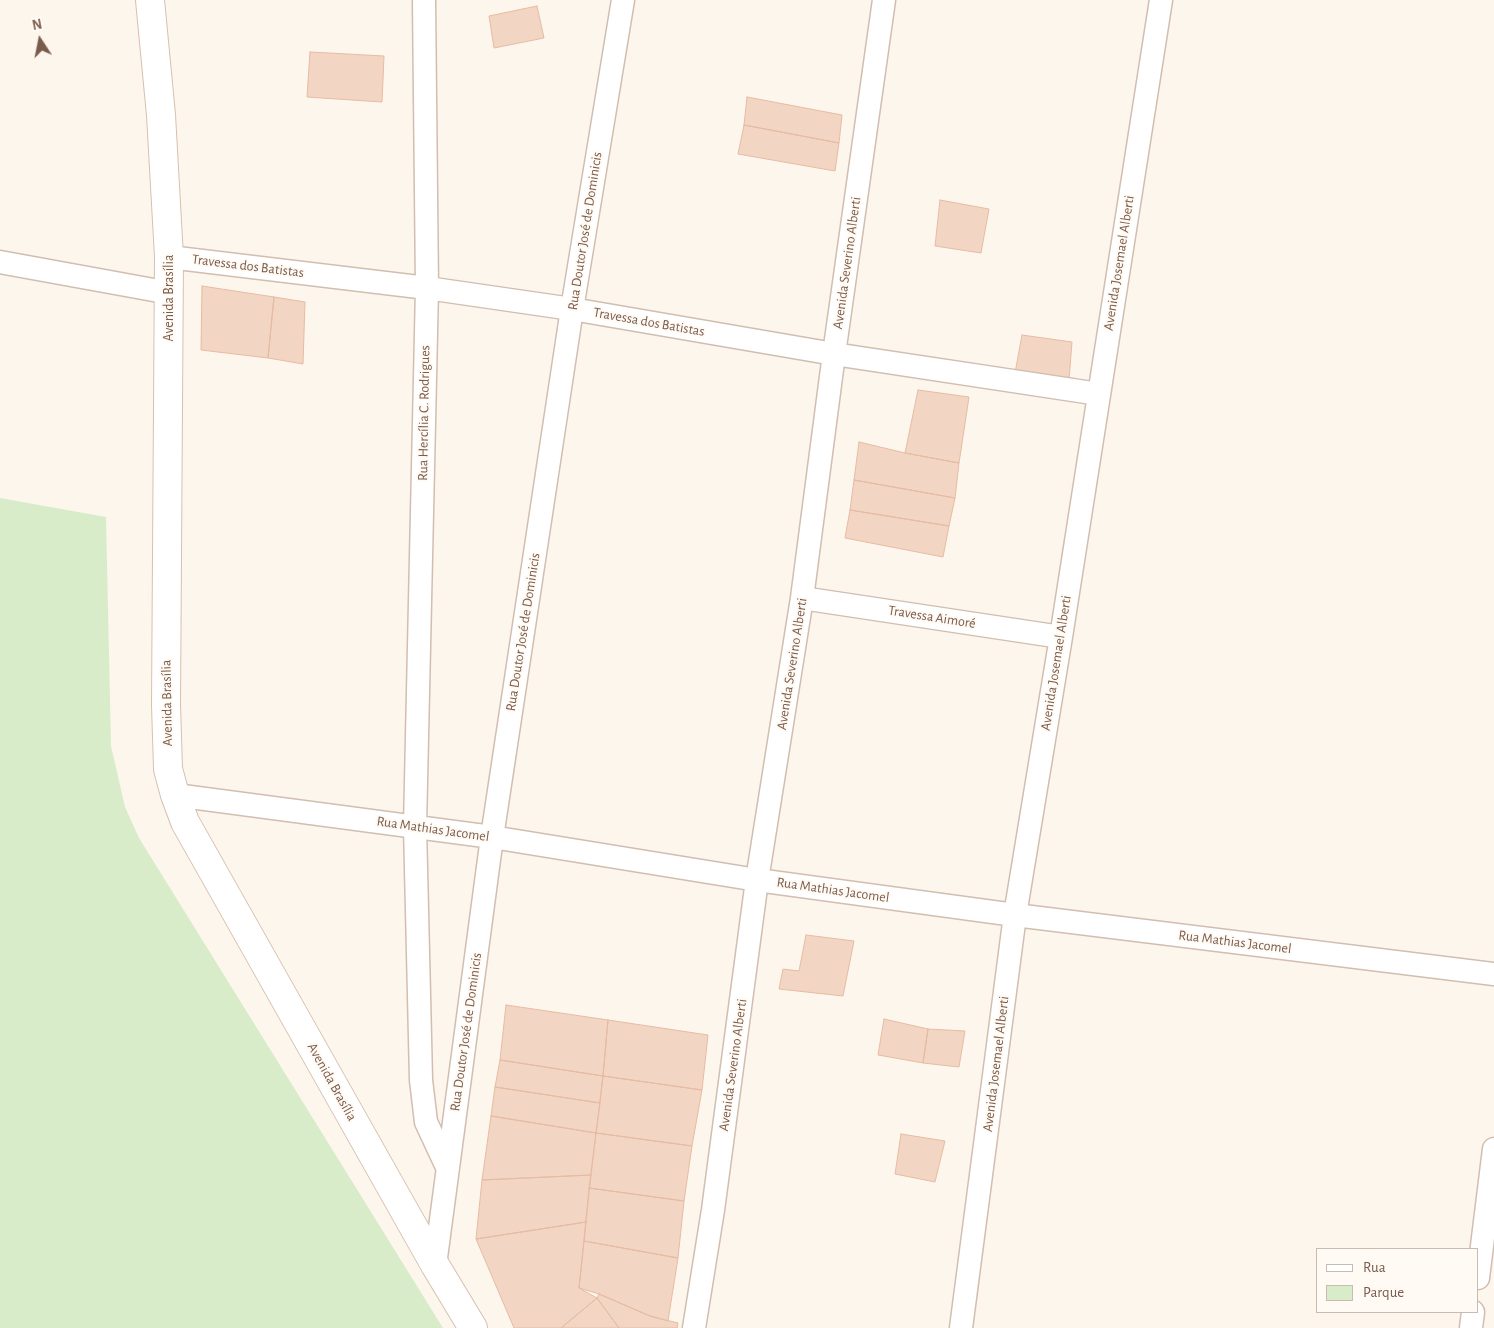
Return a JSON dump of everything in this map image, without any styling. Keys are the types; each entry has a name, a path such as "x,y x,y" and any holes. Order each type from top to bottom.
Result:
{"street":[{"name":"Avenida Brasília","path":"150,0 161,115 170,293 166,705 168,769 185,822 435,1265 473,1328"},
{"name":"Rua Hercília C. Rodrigues","path":"424,0 427,288 415,826 421,1080 426,1122 448,1168"},
{"name":"Rua Doutor José de Dominicis","path":"435,1265 492,836 572,309 623,0"},
{"name":"Avenida Severino Alberti","path":"694,1328 713,1210 757,880 802,598 884,0"},
{"name":"Avenida Josemael Alberti","path":"961,1328 1015,915 1061,637 1161,0"},
{"name":"Travessa dos Batistas","path":"169,257 427,288 572,309 834,354 1099,394"},
{"path":"0,262 170,293"},
{"name":"Travessa Aimoré","path":"802,598 1061,637"},
{"name":"Rua Mathias Jacomel","path":"175,795 492,836 757,880 1015,915 1494,974"},
{"path":"1479,1270 1494,1149"},
{"path":"1471,1328 1474,1313"}],"green space":[{"path":"0,498 106,517 111,746 125,807 139,838 443,1328 0,1328"}],"building":[{"path":"537,6 544,38 494,48 489,16"},
{"path":"310,52 384,56 382,102 307,97"},
{"path":"747,97 842,115 839,143 744,125"},
{"path":"744,125 839,143 835,171 738,154"},
{"path":"940,200 989,209 981,253 935,246"},
{"path":"202,286 274,297 268,358 201,350"},
{"path":"274,297 305,302 303,364 268,358"},
{"path":"1022,335 1072,342 1069,380 1015,373"},
{"path":"918,390 969,397 959,463 905,453"},
{"path":"859,442 959,463 955,498 854,480"},
{"path":"854,480 955,498 949,526 850,510"},
{"path":"850,510 949,526 943,557 845,538"},
{"path":"806,935 854,941 843,996 779,989 783,969 799,971"},
{"path":"506,1005 608,1020 603,1076 500,1060"},
{"path":"884,1019 928,1029 923,1063 878,1055"},
{"path":"608,1020 708,1035 702,1090 603,1076"},
{"path":"928,1029 965,1031 959,1067 923,1063"},
{"path":"500,1060 603,1076 600,1103 495,1087"},
{"path":"603,1076 702,1090 692,1146 596,1133"},
{"path":"495,1087 600,1103 596,1133 491,1116"},
{"path":"491,1116 596,1133 591,1175 482,1180"},
{"path":"596,1133 692,1146 684,1201 589,1188"},
{"path":"901,1134 945,1141 935,1182 895,1174"},
{"path":"591,1175 586,1222 476,1239 482,1180"},
{"path":"589,1188 684,1201 678,1258 584,1241"},
{"path":"586,1222 579,1288 597,1298 561,1328 514,1328 476,1239"},
{"path":"584,1241 678,1258 668,1321 650,1316 599,1294 579,1288"},
{"path":"599,1294 650,1316 678,1323 677,1328 619,1328 597,1298"},
{"path":"597,1298 619,1328 561,1328"}]}
